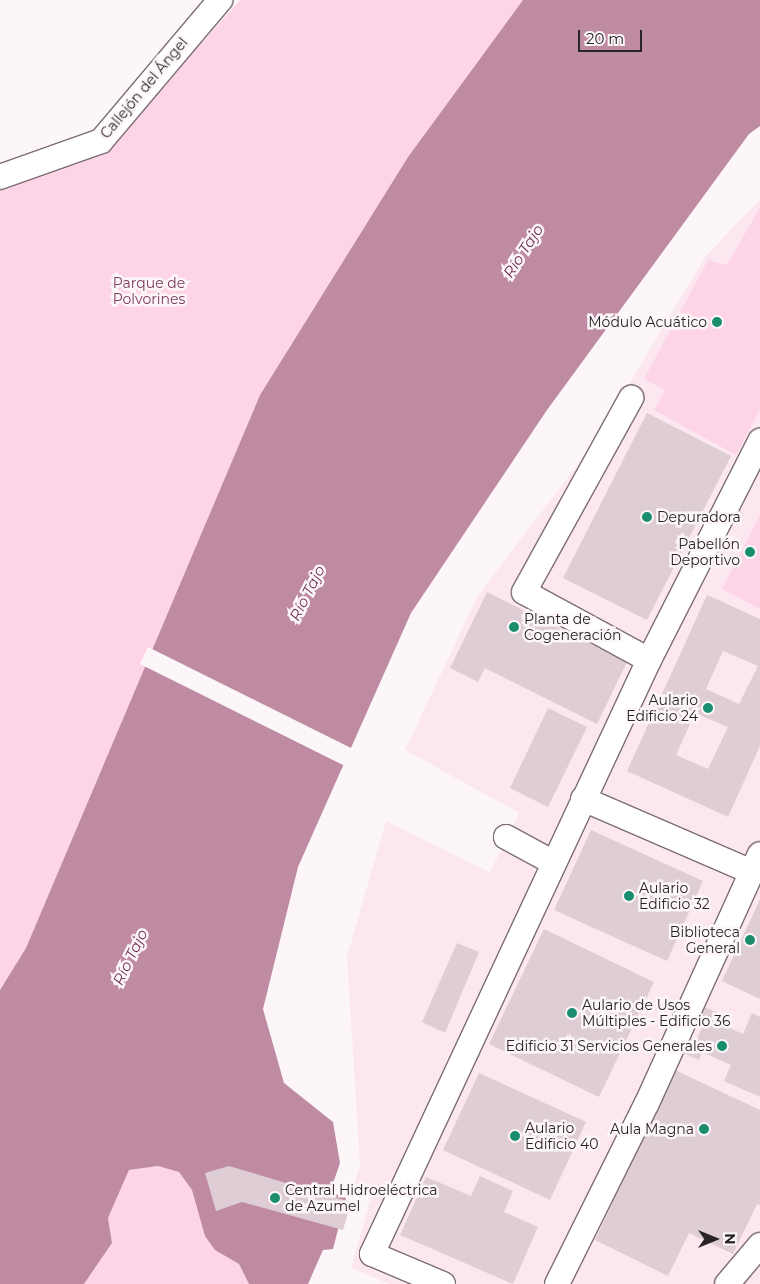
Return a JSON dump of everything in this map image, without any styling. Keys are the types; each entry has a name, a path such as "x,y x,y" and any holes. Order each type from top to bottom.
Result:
{"street":[{"name":"Callejón del Ángel","path":"0,177 101,141 220,0"},
{"path":"631,398 524,592 649,660"},
{"path":"443,1284 372,1254 552,862 584,799 649,660 760,441"},
{"path":"557,1284 647,1104 756,863 584,799"},
{"path":"506,837 552,862"},
{"path":"726,1284 760,1244"}],"shaded area":[{"path":"760,199 760,1284 389,1284 351,1268 371,1197 353,1190 360,1165 347,957 386,821 490,872 519,813 405,750 477,597 594,443 705,257"}],"green space":[{"name":"Parque de Polvorines","path":"240,0 523,0 408,157 260,395 26,948 0,990 0,187 109,147"},
{"name":"Módulo Acuático","path":"760,207 760,410 736,455 654,410 665,390 644,379 708,260 727,265"},
{"name":"Pabellón Deportivo","path":"760,515 760,609 722,589"},
{"path":"159,1166 179,1172 192,1190 216,1250 239,1264 249,1284 84,1284 112,1243 108,1218 129,1170"}],"water":[{"name":"Río Tajo","path":"523,0 760,0 760,126 749,134 547,410 411,613 298,867 263,1009 284,1083 333,1122 340,1163 330,1192 346,1198 333,1249 323,1250 308,1284 249,1284 239,1264 215,1250 205,1236 192,1190 179,1172 158,1166 129,1170 108,1218 112,1243 84,1284 0,1284 0,990 26,948 260,395 408,157"}],"pier":[{"path":"148,647 353,749 345,766 140,664"}],"building":[{"name":"Depuradora","path":"647,413 731,456 647,620 563,578"},
{"name":"Planta de Cogeneración","path":"487,592 627,662 597,724 485,668 478,682 450,668"},
{"name":"Aulario Edificio 24","path":"707,595 760,619 760,746 728,817 627,771","holes":["723,651 758,666 739,704 706,689","695,713 728,727 708,769 676,755"]},
{"path":"548,708 587,727 548,807 510,788"},
{"name":"Aulario Edificio 32","path":"591,830 703,881 667,961 554,910"},
{"name":"Biblioteca General","path":"760,899 760,999 722,981"},
{"name":"Aulario de Usos Múltiples - Edificio 36","path":"544,929 654,982 599,1097 489,1044"},
{"path":"457,943 479,952 445,1033 422,1022"},
{"name":"Edificio 31 Servicios Generales","path":"702,1006 718,1013 714,1021 743,1034 752,1013 760,1017 760,1097 724,1081 731,1065 702,1052 699,1060 681,1052 689,1036 697,1039 703,1025 694,1022"},
{"path":"675,1070 760,1110 760,1205 757,1204 733,1254 689,1233 668,1276 595,1240"},
{"name":"Aulario Edificio 40","path":"479,1073 586,1122 550,1200 443,1150"},
{"name":"Central Hidroeléctrica de Azumel","path":"229,1166 351,1202 343,1230 242,1202 216,1211 205,1173"},
{"path":"480,1176 513,1191 504,1212 538,1227 513,1284 400,1235 426,1177 471,1196"}],"place":[{"name":"Módulo Acuático","path":"717,322"},
{"name":"Depuradora","path":"647,517"},
{"name":"Pabellón Deportivo","path":"750,552"},
{"name":"Planta de Cogeneración","path":"514,627"},
{"name":"Aulario Edificio 24","path":"708,708"},
{"name":"Aulario Edificio 32","path":"629,896"},
{"name":"Biblioteca General","path":"750,940"},
{"name":"Aulario de Usos Múltiples - Edificio 36","path":"572,1013"},
{"name":"Edificio 31 Servicios Generales","path":"722,1046"},
{"name":"Aula Magna","path":"704,1129"},
{"name":"Aulario Edificio 40","path":"515,1136"},
{"name":"Central Hidroeléctrica de Azumel","path":"275,1198"}]}
